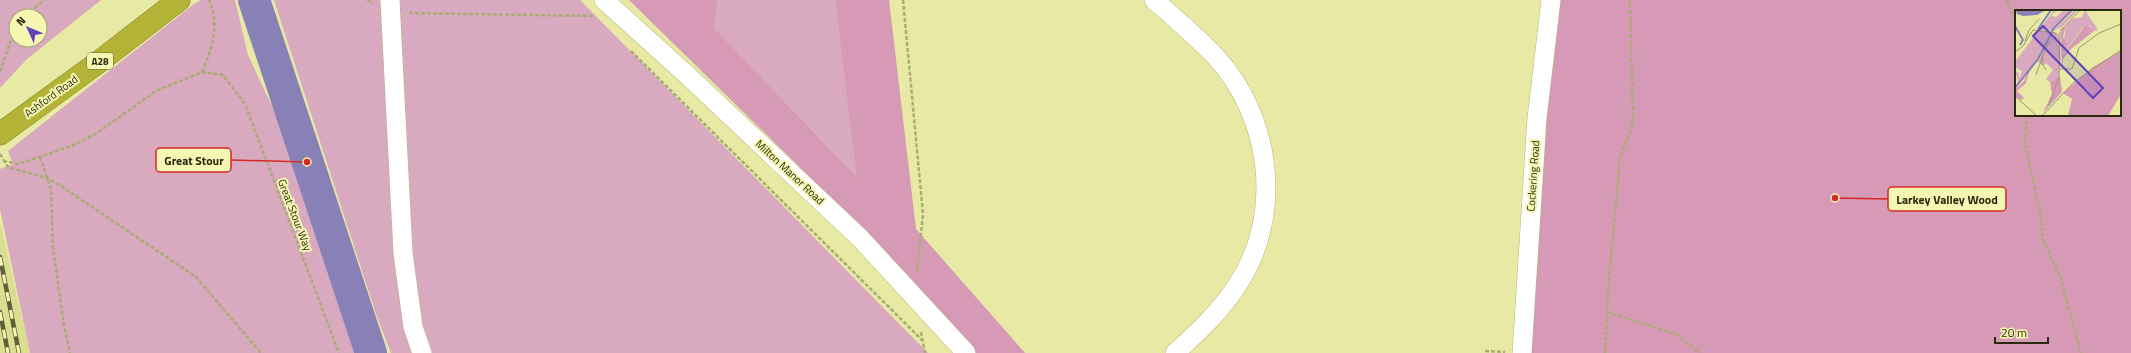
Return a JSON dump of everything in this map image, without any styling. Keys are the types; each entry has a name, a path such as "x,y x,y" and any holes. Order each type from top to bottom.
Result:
{"highway":[{"name":"Ashford Road","path":"0,134 100,61 179,0"}],"street":[{"path":"1154,0 1215,56 1232,78 1255,122 1262,146 1266,168 1266,191 1262,229 1252,259 1227,301 1207,323 1175,353"},
{"name":"Cockering Road","path":"1524,353 1537,118 1551,0"},
{"path":"390,6 403,253 413,327 422,353"},
{"name":"Milton Manor Road","path":"600,8 686,74 860,238 966,353"}],"path":[{"path":"34,8 44,0"},
{"path":"3,161 19,164 74,145 97,133 156,92 202,72 213,47 214,27 209,0"},
{"path":"367,0 390,6 600,8"},
{"path":"903,0 923,214 914,296"},
{"path":"1605,353 1620,158 1633,123 1630,0"},
{"path":"2007,0 2015,20"},
{"path":"0,72 8,48"},
{"path":"630,50 923,341"},
{"name":"Great Stour Way","path":"202,72 223,75 245,104 339,353"},
{"path":"2028,116 2025,143 2042,222 2042,238 2060,276 2081,353"},
{"path":"0,154 8,167 47,178 196,277 261,353"},
{"path":"40,157 53,201 53,248 64,325 70,353"},
{"path":"1607,312 1676,334 1700,353"}],"shaded area":[{"path":"0,0 101,0 48,42 48,8 8,8 8,48 41,48 27,59 0,88"},
{"path":"201,0 235,0 248,55 284,132 363,353 30,353 0,209 0,169 13,164 8,151"},
{"path":"274,0 580,0 928,353 391,353 376,314"},
{"path":"629,0 717,0 714,28 857,177 835,0 889,0 916,229 1025,353 976,353 882,248"},
{"path":"687,0 835,0 858,178"},
{"path":"1558,0 2131,0 2131,353 1529,353 1546,105"},
{"path":"0,222 26,336 30,353 0,353"}],"waterway":[{"path":"254,0 371,353"}],"railway":[{"path":"0,257 19,353"},
{"path":"0,312 8,353"}],"place":[{"name":"Great Stour","path":"307,162"},
{"name":"Larkey Valley Wood","path":"1835,198"}]}
